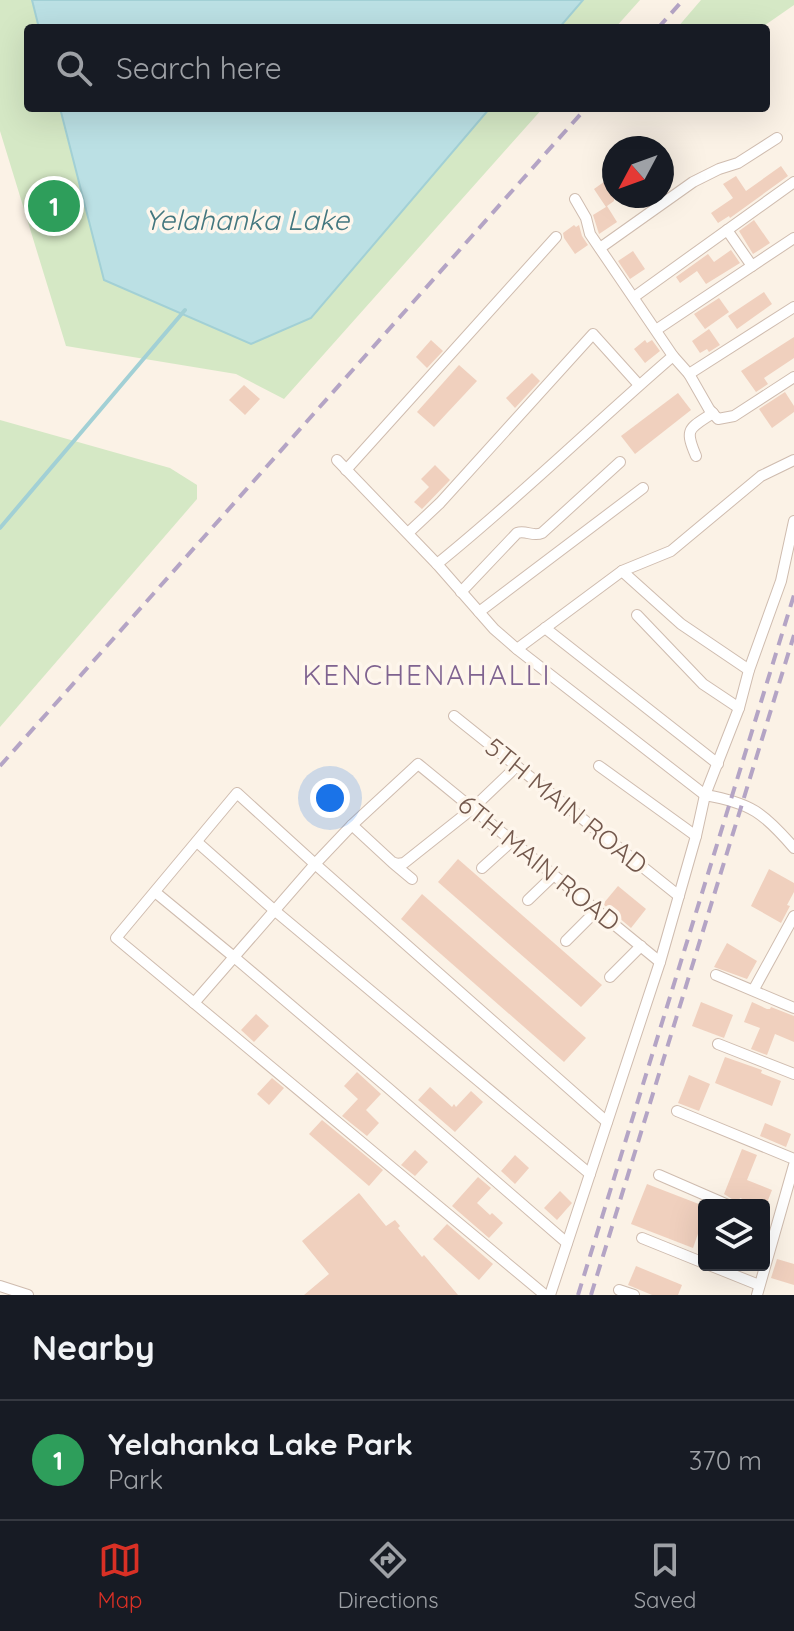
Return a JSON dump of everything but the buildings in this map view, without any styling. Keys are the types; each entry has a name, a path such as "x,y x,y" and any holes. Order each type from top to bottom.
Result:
{"street":[{"path":"600,248 693,182 738,163 777,138"},
{"path":"634,297 794,182"},
{"path":"575,199 586,218 590,234 718,419 734,416 794,377"},
{"path":"727,230 752,266"},
{"path":"346,470 556,237"},
{"path":"656,330 794,238"},
{"path":"689,374 794,307"},
{"path":"408,533 440,503 593,334 639,385"},
{"path":"437,564 479,531 673,356"},
{"path":"696,456 689,433 713,413"},
{"path":"337,460 517,649 705,795 742,803 764,816 794,848"},
{"path":"517,649 622,571 671,551 761,476 794,460"},
{"path":"461,592 517,533 542,533 620,462"},
{"path":"479,612 643,488"},
{"path":"607,1122 237,793 116,938 548,1295 567,1243 660,962 705,795 739,708 749,670 781,581 794,521"},
{"path":"622,571 681,624 749,670"},
{"path":"637,615 703,684 739,708"},
{"path":"545,628 718,764"},
{"name":"5TH MAIN ROAD","path":"454,716 679,896"},
{"name":"6TH MAIN ROAD","path":"352,825 418,764 660,962"},
{"path":"392,862 404,863 472,809 517,766"},
{"path":"599,766 696,836"},
{"path":"194,1003 352,825 412,879"},
{"path":"482,868 512,841"},
{"path":"197,842 590,1174"},
{"path":"528,900 554,875"},
{"path":"155,892 567,1243"},
{"path":"566,941 597,910"},
{"path":"754,989 794,916"},
{"path":"610,977 641,946"},
{"path":"716,975 794,1008"},
{"path":"718,1044 794,1074"},
{"path":"677,1111 794,1162 758,1290 721,1271"},
{"path":"659,1175 714,1199"},
{"path":"770,1224 776,1226"},
{"path":"642,1238 698,1260"},
{"path":"0,1286 28,1295"},
{"path":"619,1290 634,1295"}],"green space":[{"path":"0,0 32,0 38,24 24,24 24,112 61,112 104,280 311,317 487,112 539,112 284,399 236,374 66,346 0,131"},
{"path":"583,0 640,0 619,24 562,24"},
{"path":"701,0 794,0 794,5 767,24 680,24"},
{"path":"0,420 170,468 197,485 197,499 0,727"}],"water":[{"path":"32,0 583,0 562,24 38,24"},
{"name":"Yelahanka Lake","path":"61,112 487,112 311,318 251,344 104,280"}],"waterway":[{"path":"0,528 185,310"}],"railway":[{"path":"662,24 683,0"},
{"path":"0,766 582,112"},
{"path":"578,1295 794,595"},
{"path":"591,1295 794,635"}],"place":[{"name":"Yelahanka Lake Park","path":"54,206"}],"district":[{"name":"KENCHENAHALLI","path":"427,675"}]}
